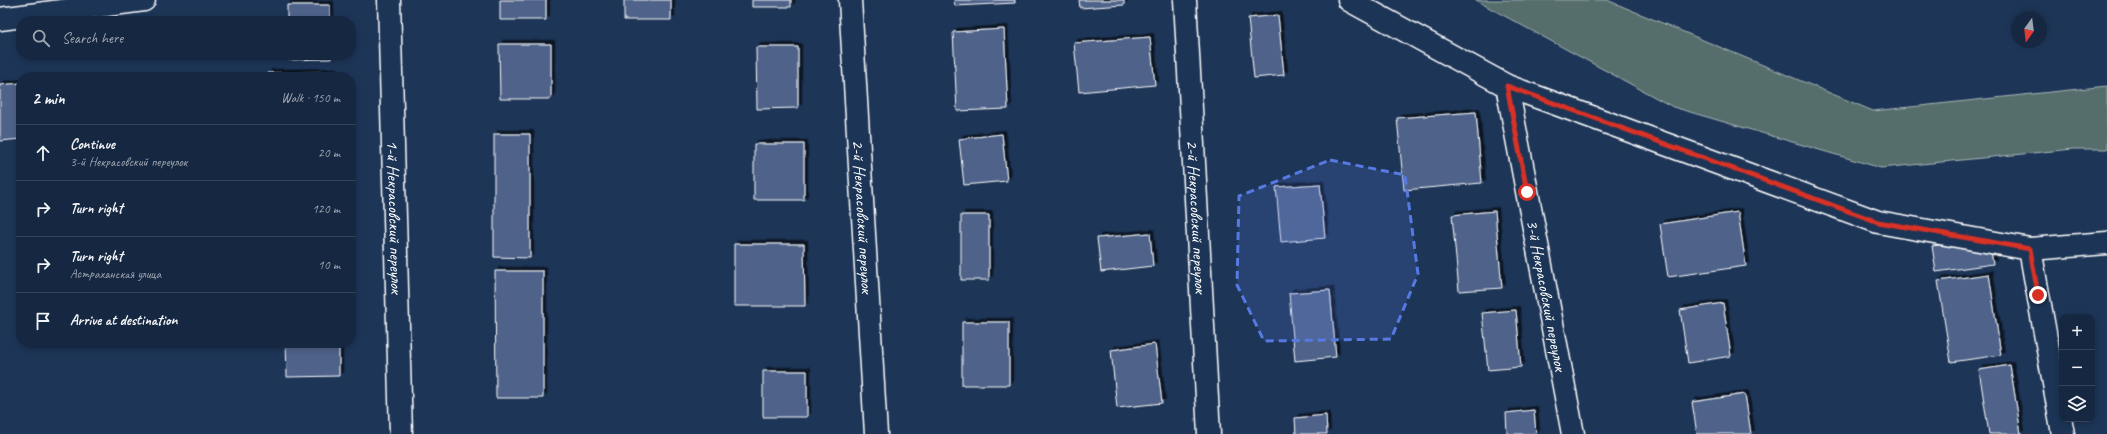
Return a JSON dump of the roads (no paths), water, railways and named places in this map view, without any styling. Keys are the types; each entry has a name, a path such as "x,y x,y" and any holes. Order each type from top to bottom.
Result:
{"street":[{"path":"23,16 144,0"},
{"name":"1-й Некрасовский переулок","path":"389,0 401,434"},
{"name":"2-й Некрасовский переулок","path":"850,0 876,434"},
{"name":"2-й Некрасовский переулок","path":"1185,0 1209,434"},
{"path":"1349,0 1507,86 1878,222 2030,249 2107,243"},
{"path":"0,19 16,17"},
{"name":"3-й Некрасовский переулок","path":"1507,86 1573,434"},
{"path":"2030,249 2063,434"}]}
